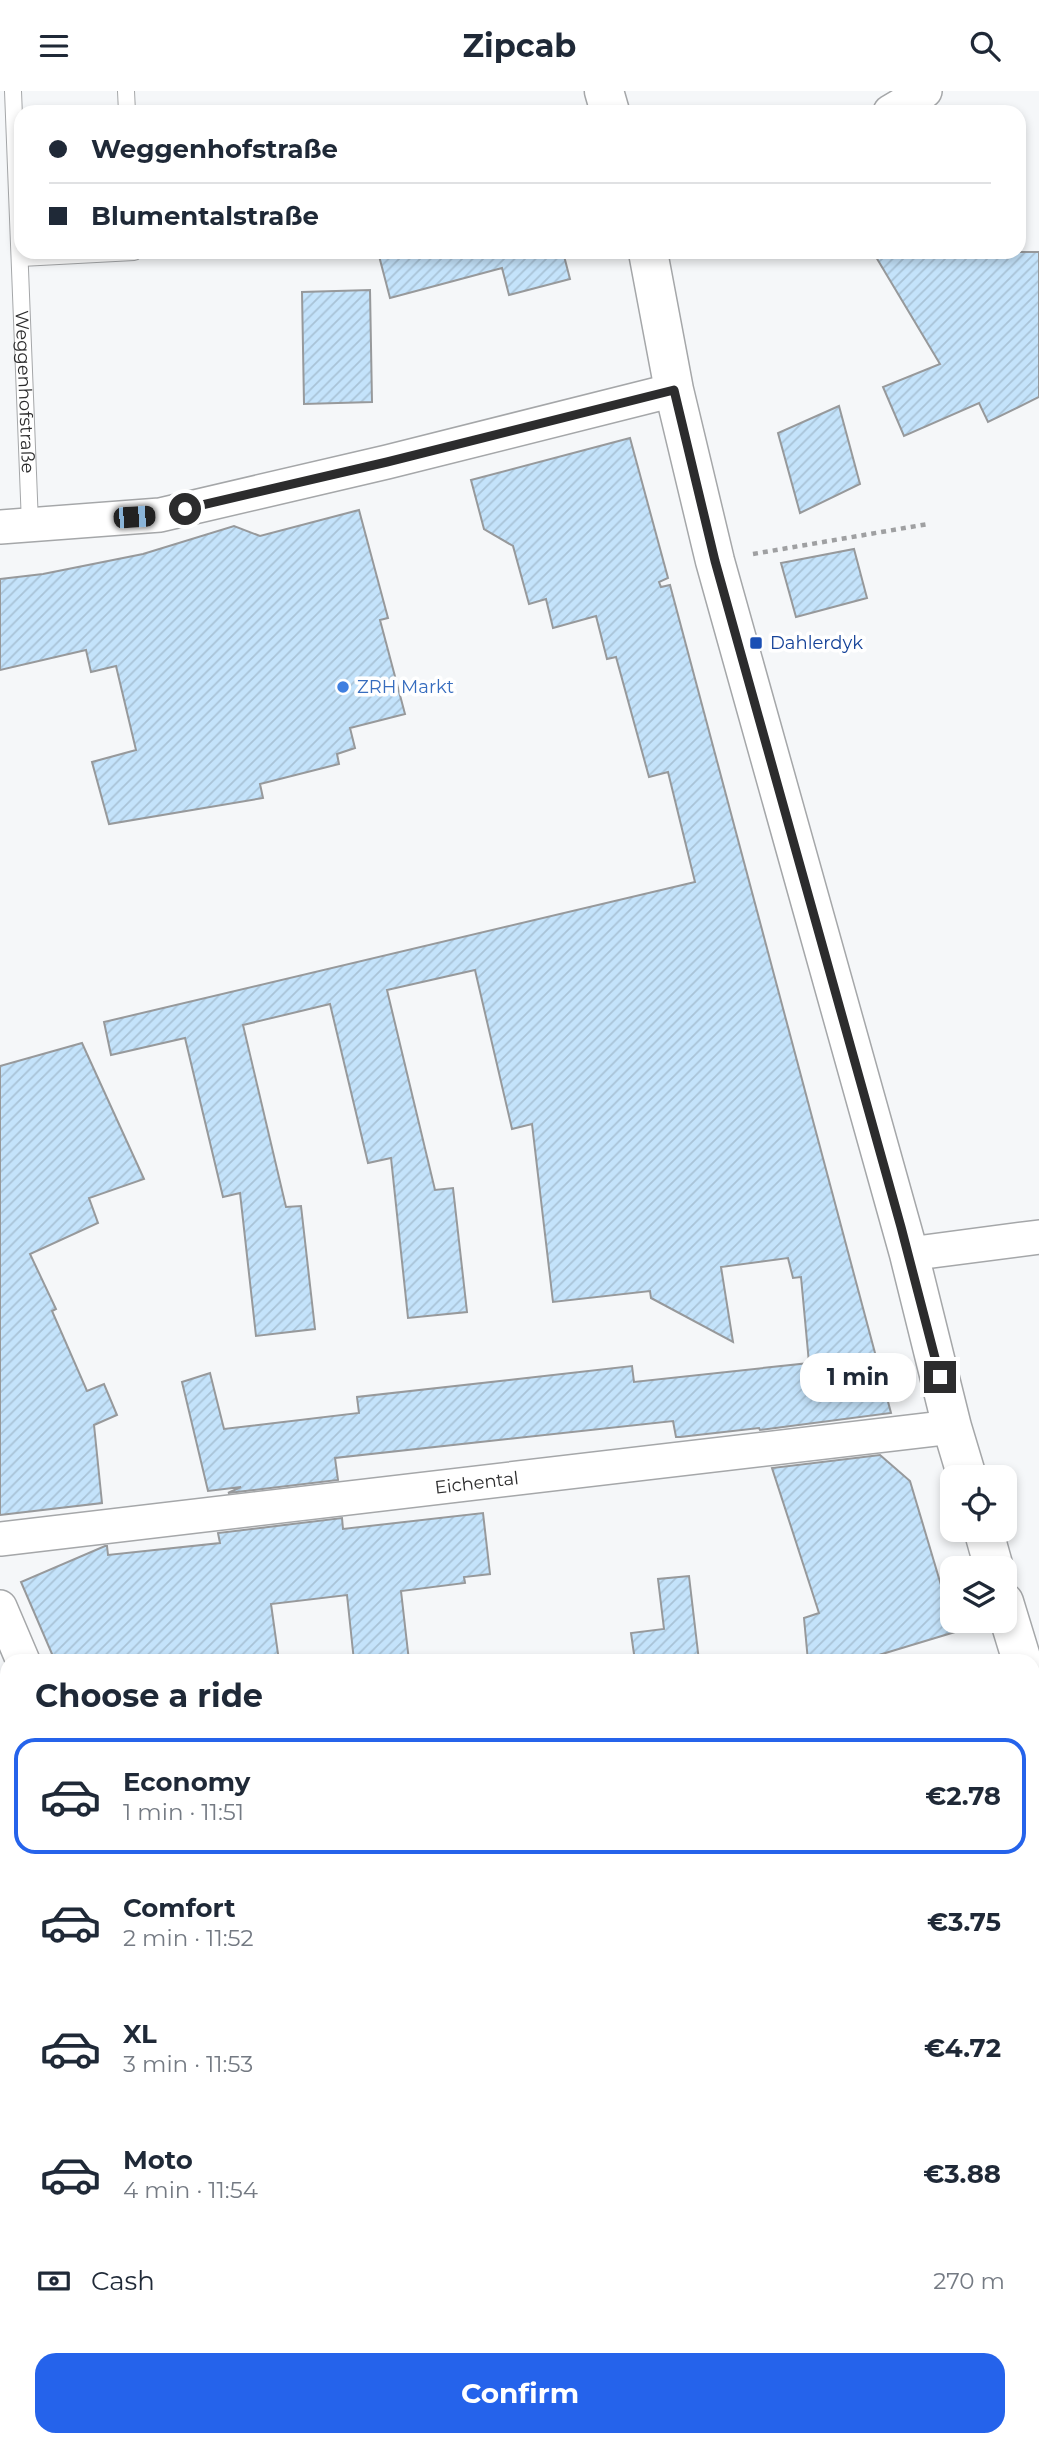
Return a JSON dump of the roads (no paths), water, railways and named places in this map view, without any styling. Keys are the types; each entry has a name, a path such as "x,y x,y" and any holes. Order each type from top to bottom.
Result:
{"main road":[{"path":"649,259 674,390 715,561 909,1254 963,1465"},
{"path":"1013,1633 1020,1654"}],"street":[{"path":"902,105 925,91"},
{"name":"Weggenhofstraße","path":"15,525 160,515 387,462 674,390"},
{"path":"909,1254 1039,1237"},
{"name":"Eichental","path":"0,1539 952,1427"},
{"path":"0,1607 20,1654"}],"lane":[{"name":"Weggenhofstraße","path":"13,91 14,112"},
{"name":"Weggenhofstraße","path":"15,525 21,259"}],"place":[{"name":"Dahlerdyk","path":"756,643"},
{"name":"ZRH Markt","path":"343,687"}]}
